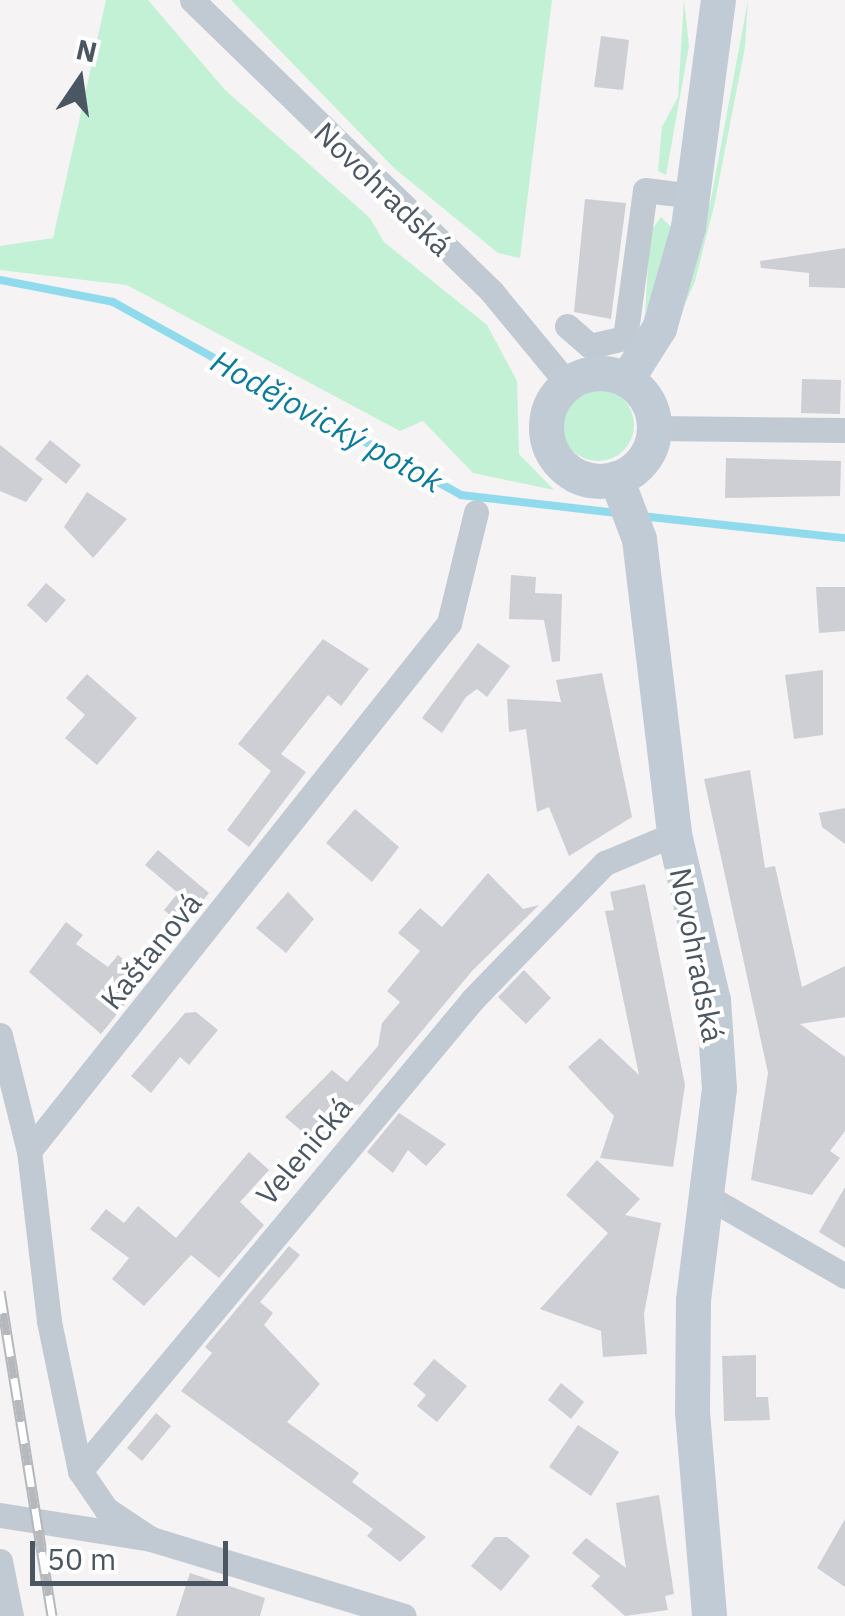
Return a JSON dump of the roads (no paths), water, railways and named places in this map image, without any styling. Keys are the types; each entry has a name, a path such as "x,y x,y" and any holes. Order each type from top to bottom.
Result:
{"main road":[{"path":"697,0 708,104"},
{"path":"626,380 693,196 708,104 718,0"},
{"path":"596,373 626,380 644,395 654,428 643,459 622,491 586,479 552,452 546,422 567,384 596,373"},
{"name":"Novohradská","path":"622,491 639,539 674,834 713,1000 718,1088 694,1300 692,1412 709,1616"}],"street":[{"name":"Novohradská","path":"192,0 492,292 567,384"},
{"path":"567,326 574,339 602,348 645,324 645,190 693,196"},
{"path":"654,428 845,430"},
{"name":"Kaštanová","path":"29,1151 448,623 476,512"},
{"name":"Velenická","path":"80,1471 473,999 605,863 674,834"},
{"path":"0,1035 29,1151 49,1321 80,1471 106,1509 151,1539"},
{"path":"708,1197 845,1276"},
{"path":"0,1515 151,1539 404,1616"},
{"path":"0,1562 11,1616"}],"waterway":[{"name":"Hodějovický potok","path":"0,280 113,302 461,495 617,513"},
{"name":"Hodějovický potok","path":"641,516 845,538"}],"railway":[{"path":"0,1291 52,1616"}]}
